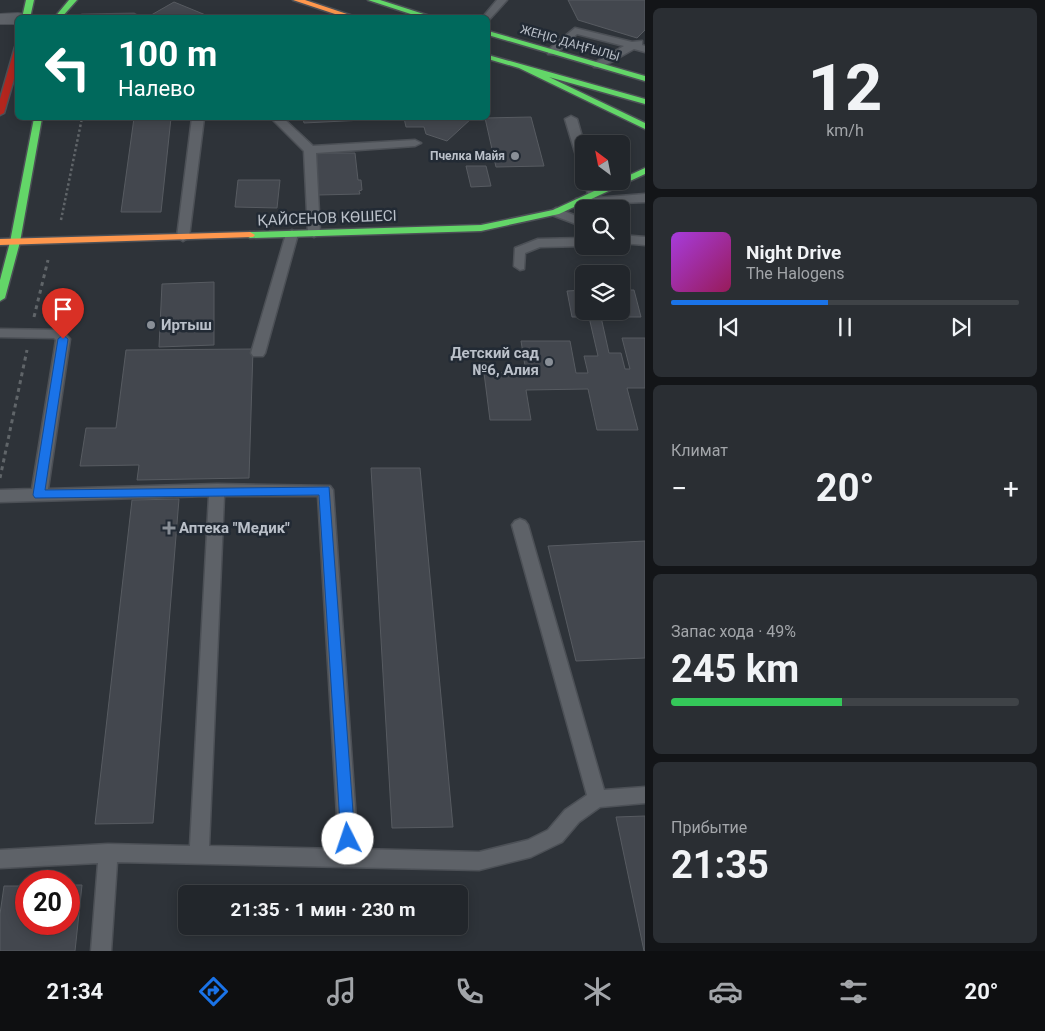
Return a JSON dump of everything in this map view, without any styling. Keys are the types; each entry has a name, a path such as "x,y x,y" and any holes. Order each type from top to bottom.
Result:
{"main road":[{"path":"27,15 30,0"},
{"path":"58,15 60,0"},
{"path":"60,15 74,0"},
{"path":"297,0 346,15"},
{"path":"372,0 423,15"},
{"name":"ЖЕҢІС ДАҢҒЫЛЫ","path":"490,34 645,79"},
{"path":"0,113 5,73 15,58"},
{"path":"490,58 645,102"},
{"path":"522,67 645,126"},
{"path":"0,298 15,242 38,120"},
{"name":"ҚАЙСЕНОВ КӨШЕСІ","path":"580,200 645,171"},
{"name":"ҚАЙСЕНОВ КӨШЕСІ","path":"0,242 481,228 556,212 575,202"}],"street":[{"path":"0,19 15,18"}],"lane":[{"path":"490,15 502,0"},
{"path":"552,52 575,31 590,33 645,49"},
{"path":"598,65 645,39"},
{"path":"570,119 575,135"},
{"path":"183,237 198,120"},
{"path":"279,120 310,150 314,233"},
{"path":"310,150 415,143"},
{"path":"593,190 594,194"},
{"path":"610,200 645,198"},
{"path":"556,212 575,219"},
{"path":"258,353 292,234"},
{"path":"630,240 645,241"},
{"path":"520,266 518,251 538,244 575,242"},
{"path":"0,332 57,334 63,339 39,495"},
{"path":"199,855 217,490"},
{"path":"0,496 217,490 325,490 349,858"},
{"path":"520,524 597,799"},
{"path":"0,859 108,853 479,861 531,848 555,836 572,816 597,799 645,795"},
{"path":"101,951 108,853"}],"path":[{"path":"0,479 45,268 55,241 82,120"}],"building":[{"path":"568,0 645,0 645,30 637,38 578,20"},
{"path":"174,2 206,15 151,15"},
{"path":"531,117 544,166 496,167 485,120 490,120 490,118"},
{"path":"134,120 171,120 161,212 121,212"},
{"path":"303,120 364,120 304,123"},
{"path":"404,120 470,120 447,141 426,134 424,127 406,127"},
{"path":"316,153 355,153 358,180 361,180 362,190 359,191 360,194 318,195"},
{"path":"466,166 486,166 491,186 471,187"},
{"path":"238,180 280,180 277,208 235,207"},
{"path":"214,282 214,345 159,347 162,284"},
{"name":"Детский сад №6, Алия","path":"630,290 634,290 641,317 630,317"},
{"name":"Детский сад №6, Алия","path":"567,291 575,291 575,317 572,317"},
{"name":"Детский сад №6, Алия","path":"590,320 602,320 609,353 621,353 625,369 630,369 622,338 645,338 645,388 627,388 638,430 597,430 588,389 526,390 531,420 490,420 484,373 526,372 521,341 570,341 576,373 588,373 584,356 598,356"},
{"path":"253,349 249,478 137,480 139,465 80,466 86,428 116,428 126,350"},
{"path":"371,468 420,468 453,827 392,828"},
{"path":"179,499 153,823 95,824 132,500"},
{"path":"645,541 645,658 576,661 548,546"},
{"path":"645,816 645,951 644,951 616,817"},
{"path":"80,885 82,885 80,904"},
{"path":"4,886 15,886 15,935 77,935 75,951 0,951 0,914"}],"traffic: fast":[{"path":"27,15 30,0"},
{"path":"60,15 73,0"},
{"path":"372,0 423,15"},
{"path":"490,34 645,79"},
{"path":"490,58 645,102"},
{"path":"522,67 645,126"},
{"path":"0,298 15,242 38,120"},
{"path":"250,235 481,228 556,212 645,171"}],"traffic: slow":[{"path":"297,0 346,15"},
{"path":"0,242 250,235"}],"traffic: jam":[{"path":"0,113 15,60"}],"place":[{"name":"Пчелка Майя","path":"515,156"},
{"name":"Иртыш","path":"151,325"},
{"name":"Детский сад №6, Алия","path":"549,362"},
{"name":"Аптека \"Медик\"","path":"169,528"}],"route":[{"path":"63,339 39,495 217,490 325,490 348,839"}]}
